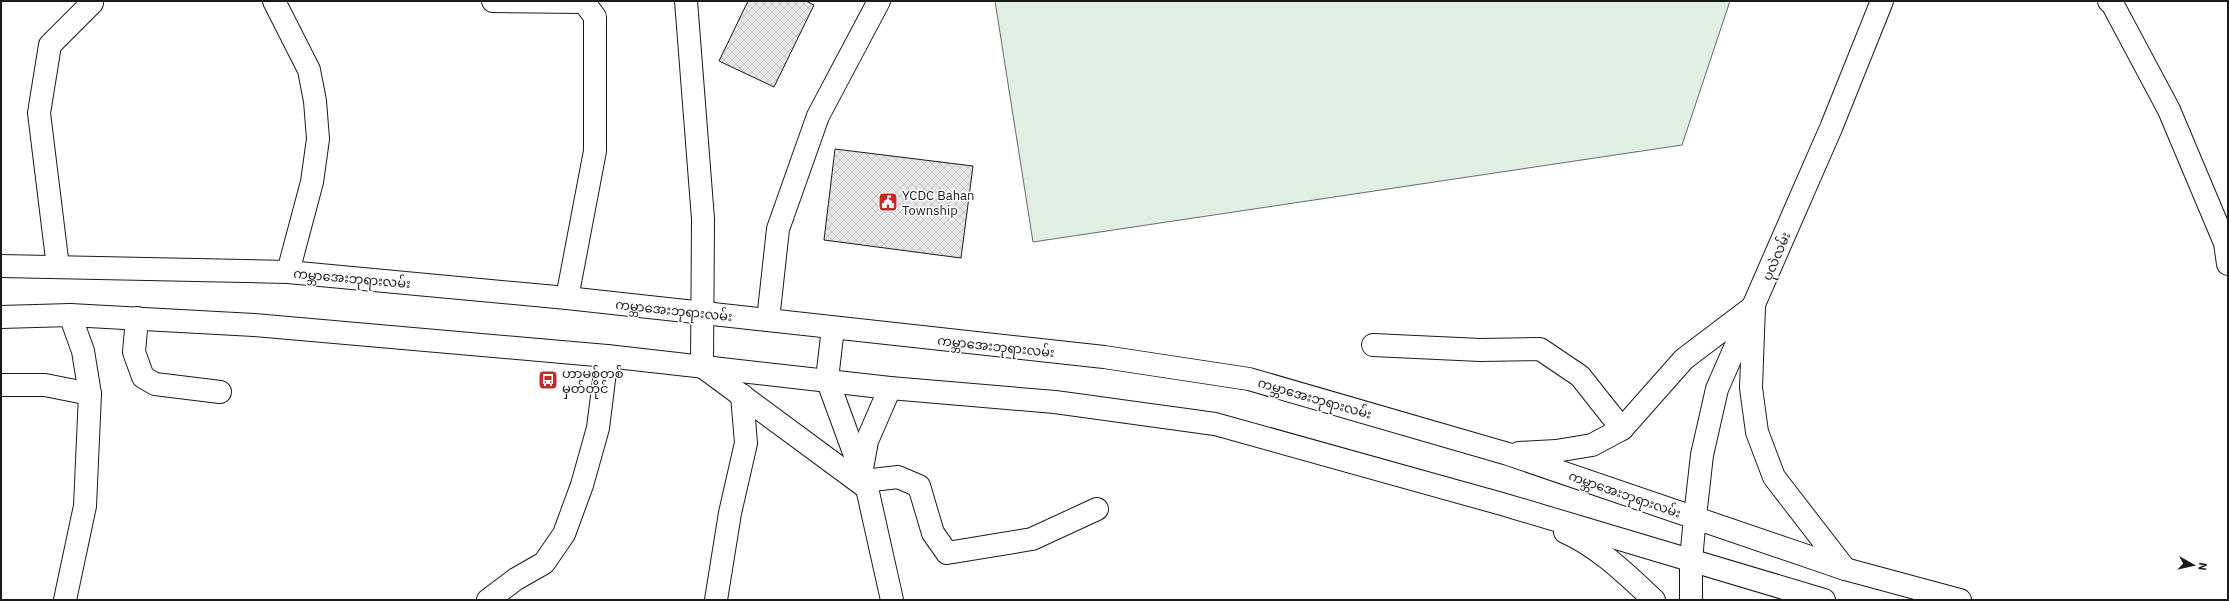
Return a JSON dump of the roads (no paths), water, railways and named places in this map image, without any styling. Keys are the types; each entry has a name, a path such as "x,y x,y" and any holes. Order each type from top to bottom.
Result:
{"main road":[{"path":"274,1 309,70 315,101 318,139 312,182 288,272"},
{"path":"493,1 584,2 596,17 595,151 567,298"},
{"path":"686,1 703,219 702,366"},
{"path":"768,320 778,229 818,116 879,1"},
{"name":"ပုလဲလမ်း","path":"1692,600 1691,560 1702,455 1717,389 1831,128 1882,1"},
{"path":"2109,1 2113,5 2169,110 2225,243 2228,264"},
{"path":"58,267 39,113 50,45 92,3"},
{"name":"ကမ္ဘာအေးဘုရားလမ်း","path":"1,266 288,272 567,298 1104,357 1249,379 1508,454 1845,568 1960,600"},
{"path":"1508,454 1556,451 1592,445 1622,429 1684,359 1754,306"},
{"path":"1754,306 1751,388 1756,432 1774,477 1845,568"},
{"path":"1,317 70,315 254,324 607,356 827,379 890,388 1055,402 1215,424 1502,504 1824,600"},
{"path":"65,600 85,506 90,394 83,351 70,315"},
{"path":"137,318 134,352 143,377 155,384 220,392"},
{"path":"833,328 827,379 864,481 892,600"},
{"path":"1373,345 1480,350 1540,349 1580,376 1622,429"},
{"path":"488,600 516,579 544,562 564,534 582,485 598,428 607,356"},
{"path":"702,366 864,481 898,477 919,486 933,533 947,553 1032,539 1097,509"},
{"path":"1,385 45,385 90,394"},
{"path":"864,481 867,441 890,388"},
{"path":"716,600 730,513 746,443 742,395"},
{"path":"1502,504 1582,540 1630,577 1654,600"}],"place":[{"name":"YCDC Bahan Township","path":"888,202"},
{"name":"ဟာမစ်တစ် မှတ်တိုင်","path":"548,380"}]}
